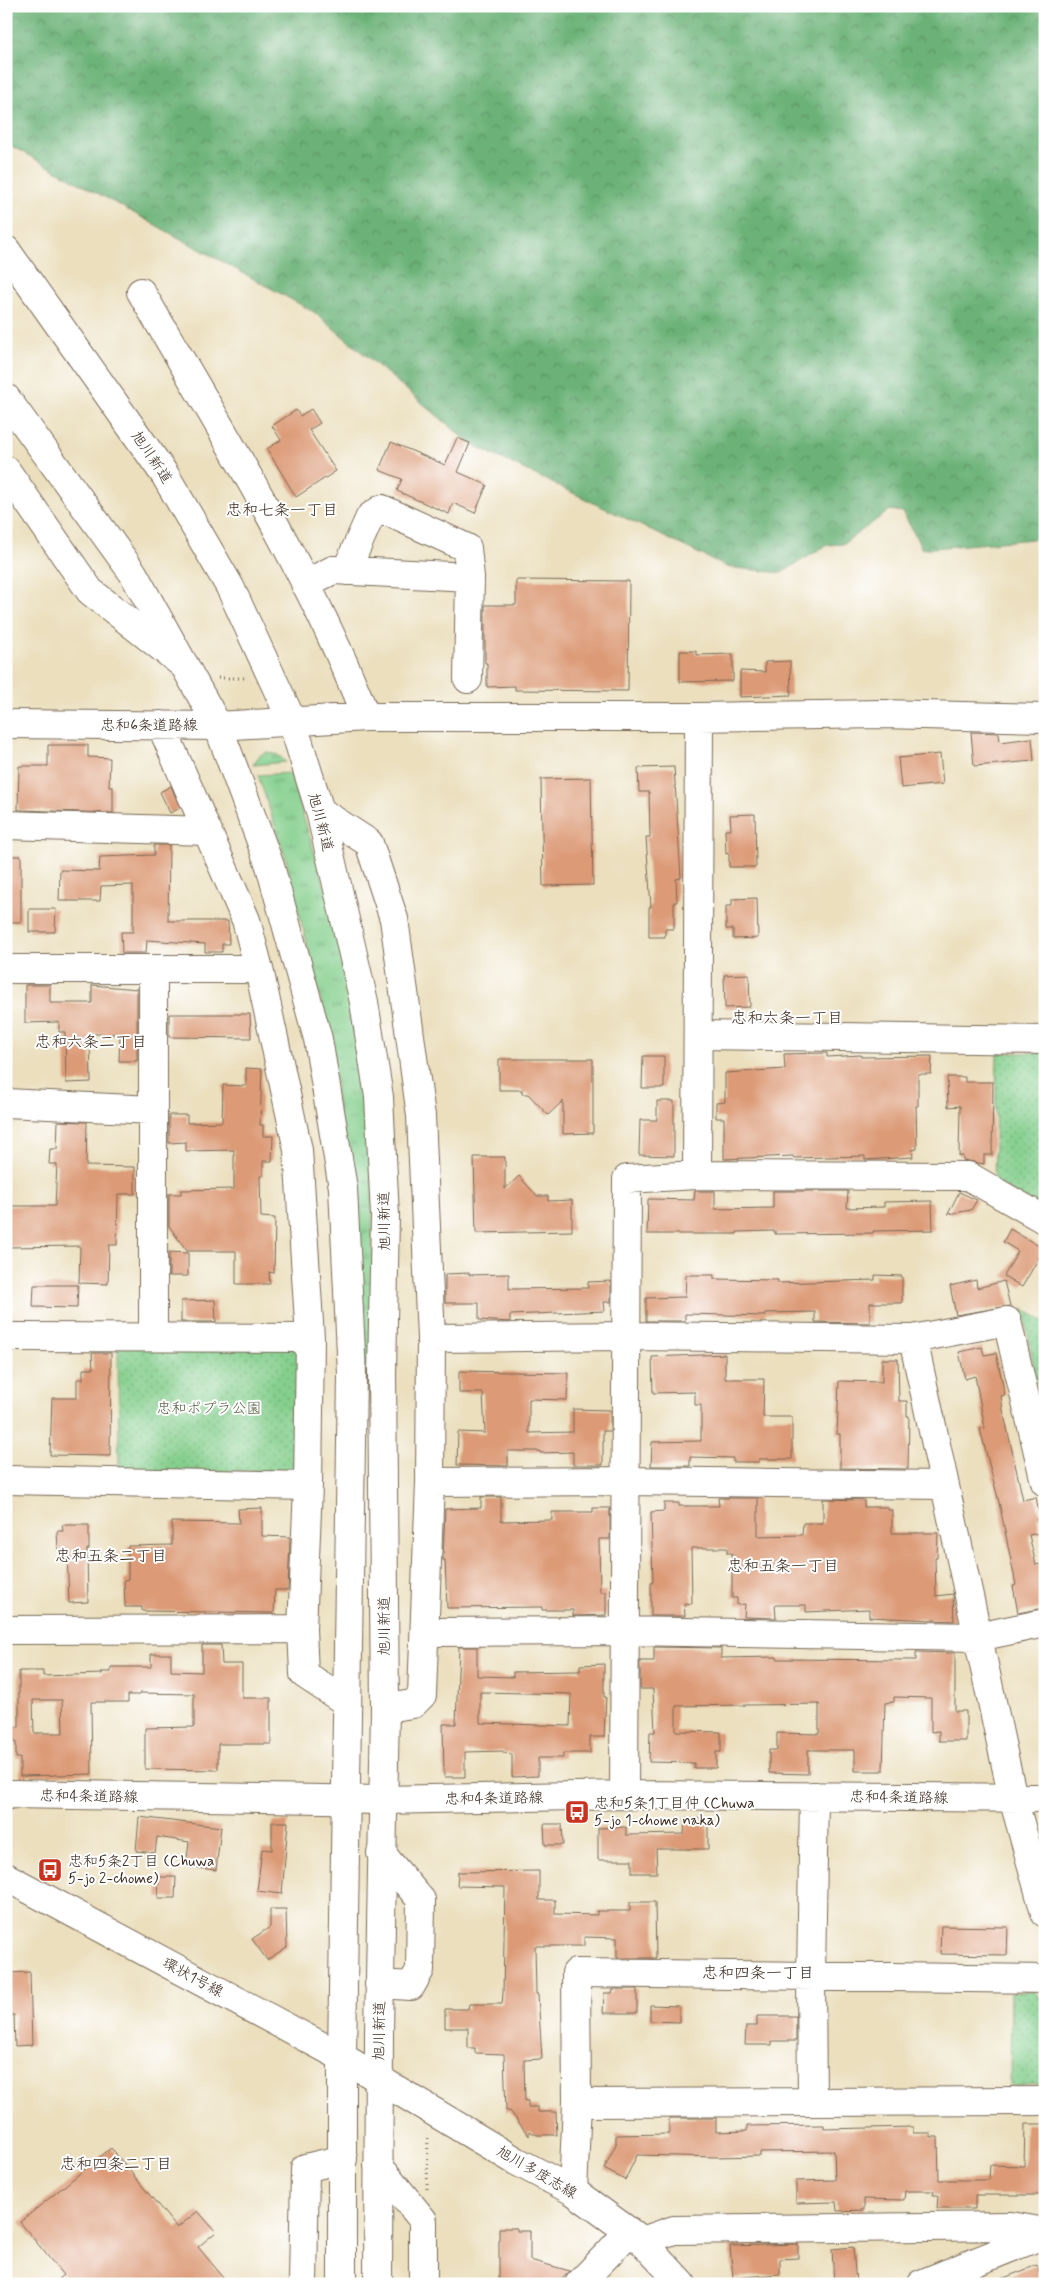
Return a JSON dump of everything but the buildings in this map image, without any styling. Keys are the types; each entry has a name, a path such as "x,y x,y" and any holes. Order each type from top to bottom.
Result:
{"main road":[{"name":"旭川新道","path":"6,250 165,475 230,587 292,721 320,812 364,1002 379,1097 385,1216 382,1374 385,1708 379,1984 378,2284"},
{"path":"141,292 273,519 344,660 366,717"},
{"path":"6,398 133,573 218,726 270,866 318,1039 343,1188 352,1374 342,2057 342,2284"},
{"path":"6,470 90,591 187,672"},
{"path":"346,571 370,516 382,509 467,548 470,577 468,679"},
{"path":"305,584 333,570 470,577"},
{"name":"忠和6条道路線","path":"6,724 218,726 366,717 699,718 882,714 1045,718"},
{"path":"697,1175 699,718"},
{"path":"161,725 246,920 260,969 298,1150 310,1338 308,1486 302,1629 304,1674 346,1702"},
{"path":"320,812 369,843 394,919 421,1116 431,1338 426,1632 422,1695 414,1704 385,1708"},
{"path":"6,825 208,831"},
{"path":"6,969 260,969"},
{"path":"153,969 153,1336"},
{"path":"698,1035 1045,1040"},
{"path":"6,1103 153,1110"},
{"path":"624,1795 628,1179 697,1175 968,1176 1045,1220"},
{"path":"431,1338 626,1336 913,1339 1007,1322 1045,1482"},
{"path":"6,1337 310,1338"},
{"path":"913,1339 1013,1798 1045,1913"},
{"path":"6,1480 308,1486"},
{"path":"430,1482 625,1481 944,1485"},
{"path":"426,1632 624,1631 978,1637 1045,1623"},
{"path":"6,1630 302,1629"},
{"name":"忠和4条道路線","path":"6,1796 10,1794 382,1800 624,1795 1045,1798"},
{"path":"812,2102 811,1975 814,1796"},
{"path":"379,1984 411,1986 420,1970 422,1900 381,1853"},
{"name":"環状1号線","path":"6,1877 342,2057 378,2080"},
{"path":"573,2191 577,2103 576,1973 1045,1978"},
{"name":"旭川多度志線","path":"378,2080 516,2161 573,2191 635,2237 682,2284"},
{"path":"577,2103 1045,2101"},
{"path":"303,2284 305,2168 342,2159"},
{"path":"378,2165 423,2220 422,2284"},
{"path":"579,2284 635,2237 674,2230 1011,2226 1045,2233"},
{"path":"921,2284 1045,2233"}],"path":[{"path":"187,672 273,678"}],"green space":[{"path":"6,6 1045,6 1045,538 922,549 903,512 890,510 843,544 827,545 781,573 727,567 471,444 314,312 6,143"},
{"path":"267,752 278,755 286,762 253,765 259,756"},
{"path":"290,773 329,900 353,1005 372,1126 373,1369 363,1368 331,1041 285,856 258,775"},
{"path":"997,1053 1045,1053 1045,1211 994,1181"},
{"path":"1023,1309 1045,1322 1045,1382 1037,1384"},
{"name":"忠和ポプラ公園","path":"118,1344 300,1346 299,1470 119,1473"},
{"path":"1033,1991 1045,2002 1045,2084 1010,2086 1011,1993"}],"place":[{"name":"忠和5条1丁目仲 (Chuwa 5-jo 1-chome naka)","path":"577,1812"},
{"name":"忠和5条2丁目 (Chuwa 5-jo 2-chome)","path":"50,1870"}],"district":[{"name":"忠和七条一丁目","path":"282,509"},
{"name":"忠和六条一丁目","path":"787,1017"},
{"name":"忠和六条二丁目","path":"91,1041"},
{"name":"忠和五条二丁目","path":"111,1555"},
{"name":"忠和五条一丁目","path":"783,1565"},
{"name":"忠和四条一丁目","path":"758,1972"},
{"name":"忠和四条二丁目","path":"116,2163"}]}
